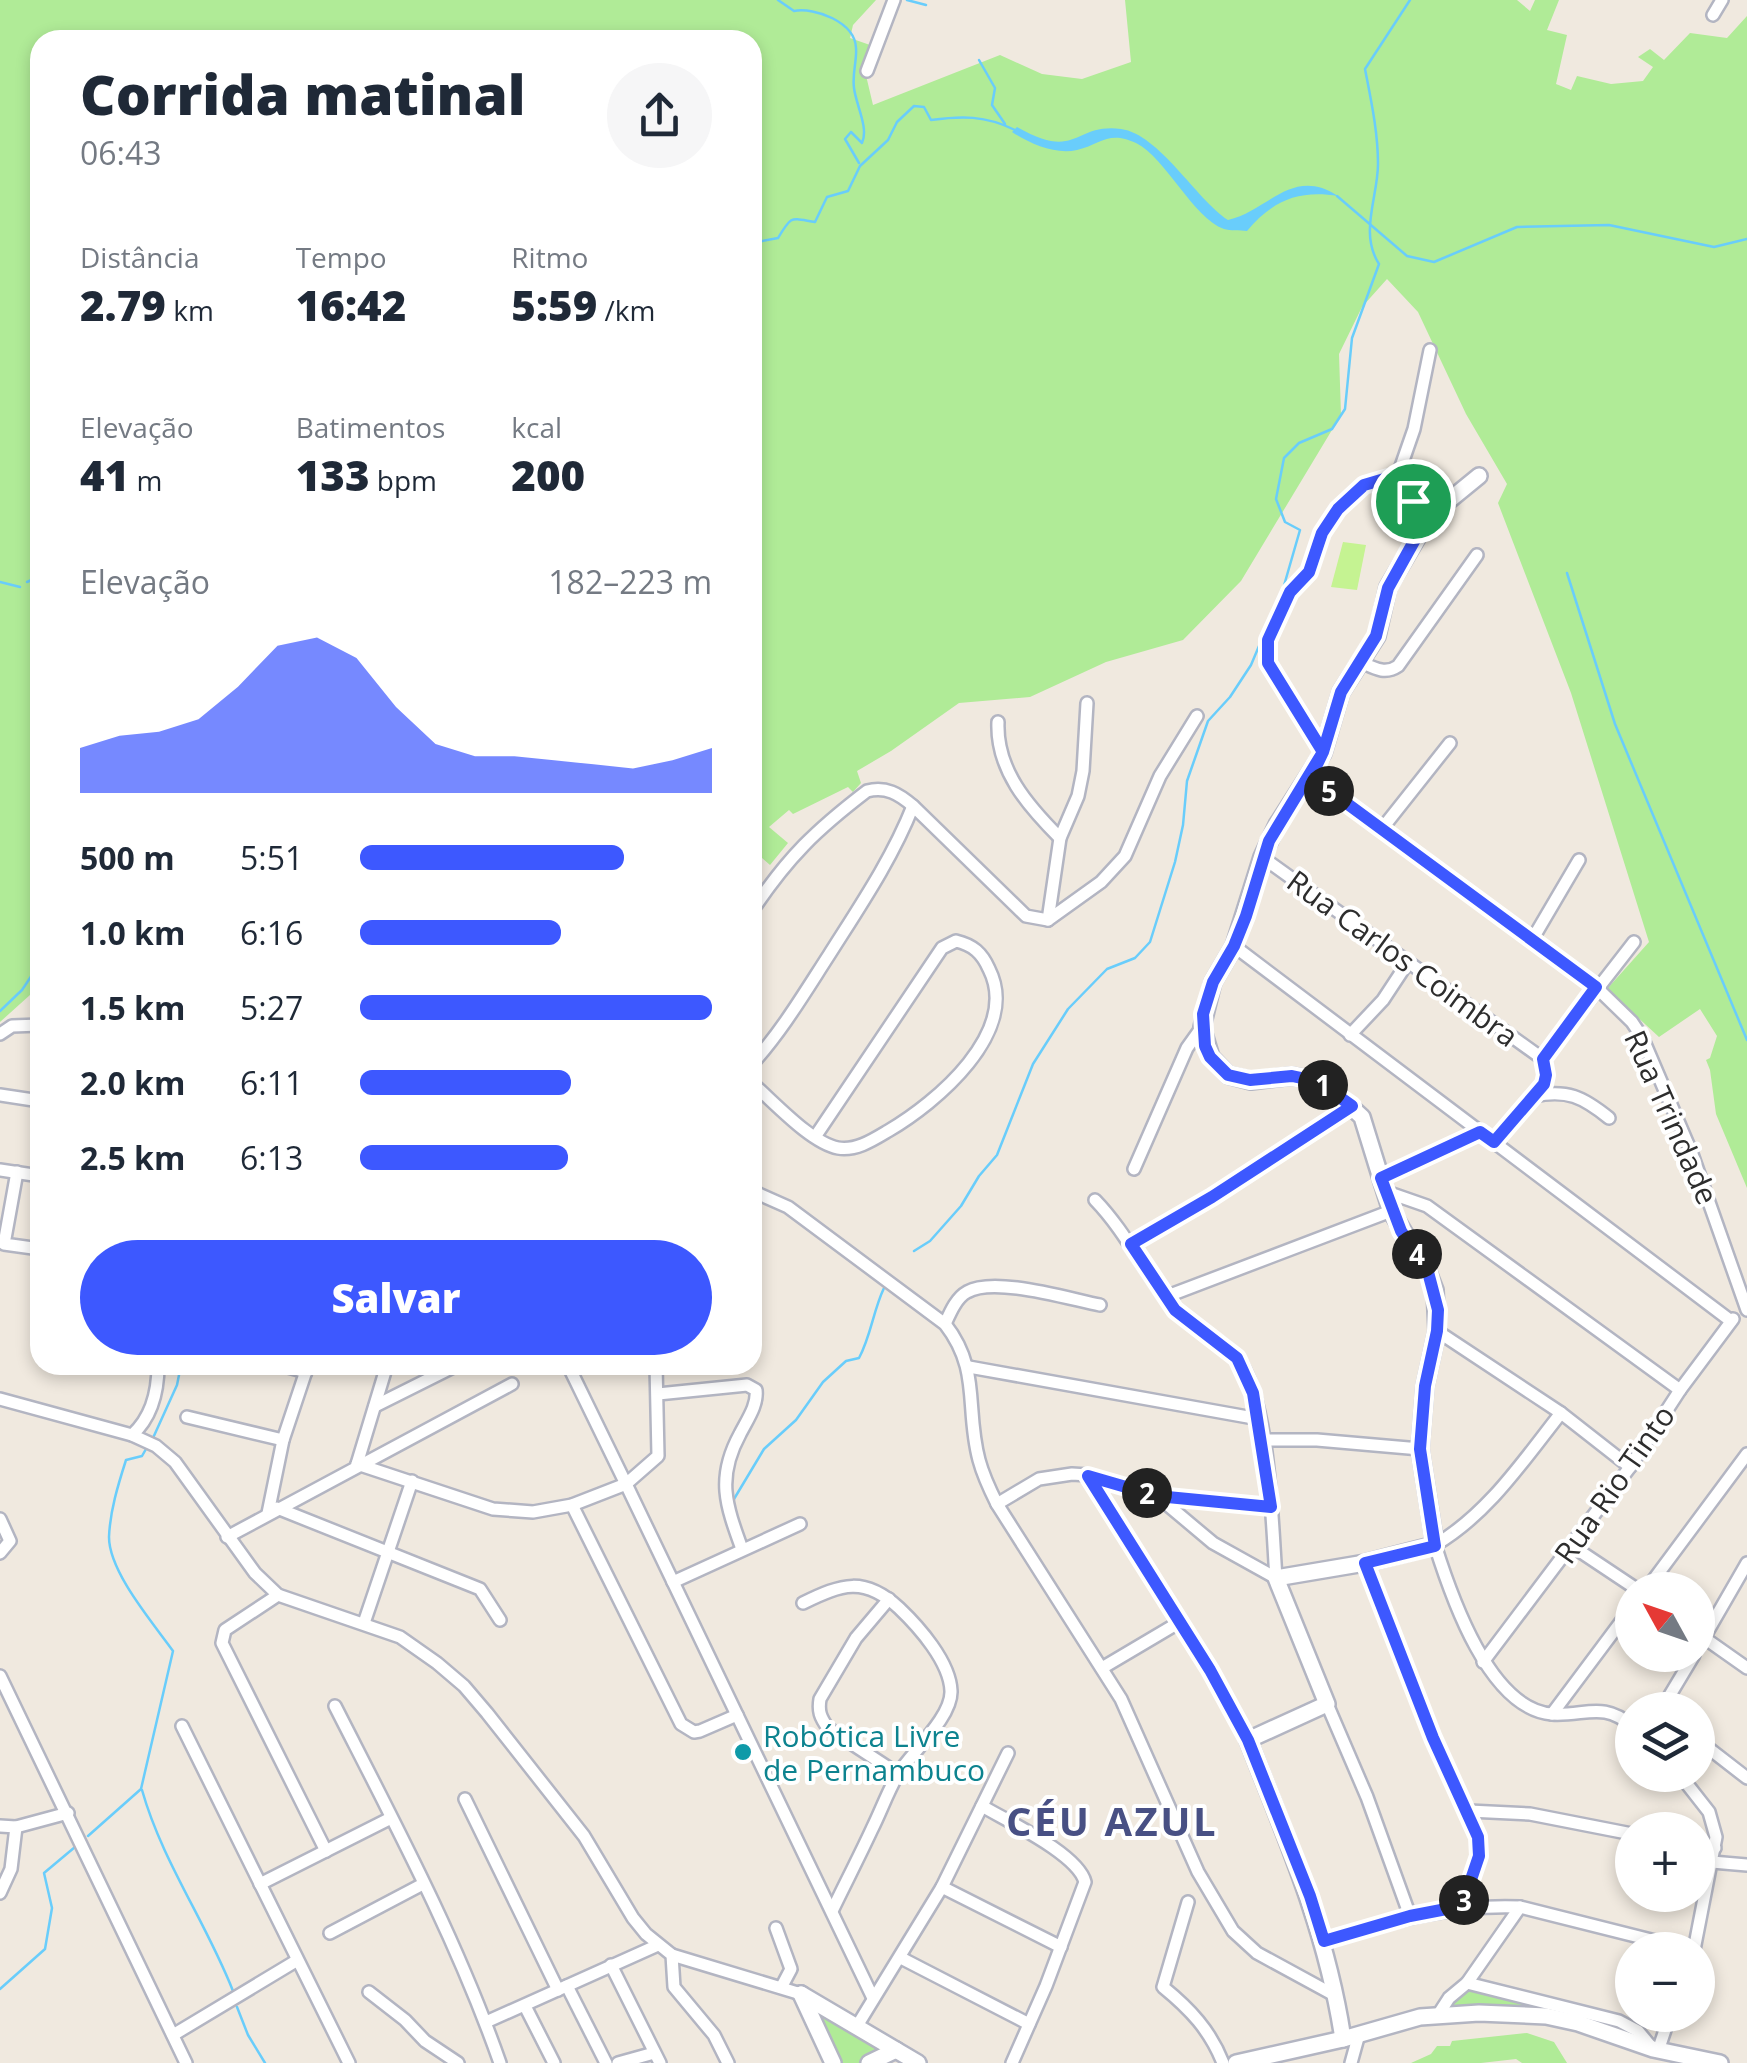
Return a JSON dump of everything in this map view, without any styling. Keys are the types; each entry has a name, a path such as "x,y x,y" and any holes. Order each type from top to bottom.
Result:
{"street":[{"path":"867,70 894,0"},
{"path":"1713,15 1722,0"},
{"path":"1422,527 1398,475 1414,428 1430,350"},
{"path":"1323,752 1268,663 1268,640 1290,592 1309,572 1322,533 1338,509 1364,485 1398,475"},
{"path":"1134,1170 1187,1048 1202,1027 1213,982 1234,946 1262,857 1277,826 1311,777 1341,692 1376,636 1388,588 1422,527 1443,502 1479,476"},
{"path":"1360,662 1390,671 1477,555"},
{"path":"1048,920 1060,838 1084,772 1087,702"},
{"path":"762,896 806,839 867,791 878,788 899,795 918,810 1026,916 1048,920 1100,882 1125,856 1154,788 1197,716"},
{"path":"998,722 1003,762 1037,814 1060,838"},
{"path":"1381,830 1450,743"},
{"name":"Rua Trindade","path":"1311,777 1596,987 1632,1022 1692,1154 1746,1308"},
{"path":"762,1051 785,1022 918,810"},
{"name":"Rua Carlos Coimbra","path":"1262,857 1543,1059"},
{"path":"1532,940 1579,860"},
{"path":"762,1092 815,1137 836,1148 853,1148 870,1141 922,1109 964,1071 993,1017 997,996 994,978 974,948 956,940 942,948 815,1137"},
{"path":"1494,1142 1534,1096 1546,1075 1543,1059 1634,942"},
{"path":"1234,946 1732,1321"},
{"path":"1350,1035 1383,1000 1408,962"},
{"path":"0,1034 12,1026 30,1026"},
{"path":"1202,1027 1210,1057 1228,1075 1250,1080 1292,1076 1306,1079 1321,1084 1362,1117 1391,1211 1428,1272 1438,1310 1425,1386 1420,1449 1435,1546 1482,1662 1493,1677 1533,1708 1552,1714 1609,1711 1615,1715"},
{"path":"1534,1096 1571,1093 1609,1118"},
{"path":"0,1095 30,1099"},
{"path":"1131,1244 1212,1197 1352,1106"},
{"path":"1383,1184 1480,1132"},
{"path":"0,1170 30,1174"},
{"path":"16,1172 4,1244 30,1248"},
{"path":"1383,1184 1427,1206 1680,1390"},
{"path":"762,1195 788,1207 945,1324 969,1367 979,1461 997,1504 1102,1668 1134,1726 1198,1872 1233,1932 1257,1953 1336,1996"},
{"path":"1095,1200 1131,1244 1165,1297 1186,1320 1237,1358 1253,1393 1263,1440 1276,1578 1410,1916"},
{"path":"1165,1297 1391,1211"},
{"path":"945,1324 958,1300 980,1287 1024,1290 1100,1305"},
{"name":"Rua Rio Tinto","path":"1482,1662 1630,1468 1680,1390 1746,1308"},
{"path":"1437,1331 1561,1412 1630,1468"},
{"path":"969,1367 1259,1419"},
{"path":"132,1435 148,1417 158,1375"},
{"path":"272,1510 283,1440 305,1375"},
{"path":"357,1464 384,1375"},
{"path":"375,1406 438,1375"},
{"path":"573,1375 873,1998"},
{"path":"357,1464 509,1512 572,1505 626,1483 649,1466 660,1450 657,1375"},
{"path":"227,1537 512,1384"},
{"path":"658,1394 746,1385 756,1390 755,1402 728,1464 724,1490 742,1549"},
{"path":"0,1399 152,1443 174,1462 254,1573 278,1595 400,1637 464,1686 584,1836 634,1918 672,1956 801,1994 918,2063"},
{"path":"1157,1496 1213,1543 1276,1578 1365,1563 1435,1546 1462,1529 1484,1508 1561,1412"},
{"path":"187,1416 283,1440"},
{"path":"1263,1440 1318,1440 1420,1449"},
{"path":"1656,1572 1747,1454"},
{"path":"997,1504 1039,1479 1072,1474 1157,1496 1271,1507"},
{"path":"1088,1476 1217,1683 1248,1740 1310,1896 1351,2037 1351,2063"},
{"path":"364,1623 412,1481"},
{"path":"572,1505 681,1724 694,1732 737,1715"},
{"path":"272,1510 480,1589 500,1620"},
{"path":"0,1519 10,1541 0,1552"},
{"path":"674,1582 800,1524"},
{"path":"1572,1546 1615,1573"},
{"path":"1365,1563 1433,1738 1478,1837 1479,1856 1462,1906"},
{"path":"1715,1617 1747,1563"},
{"path":"803,1603 833,1588 874,1589 889,1599 933,1650 949,1677 951,1690 945,1712 898,1774 832,1911"},
{"path":"278,1595 225,1630 222,1643 326,1851"},
{"path":"889,1599 856,1638 820,1698 820,1718 828,1728 898,1774"},
{"path":"1102,1668 1178,1622"},
{"path":"1552,1714 1615,1630"},
{"path":"1715,1651 1747,1668"},
{"path":"0,1676 186,2063"},
{"path":"1248,1740 1327,1704"},
{"path":"335,1706 423,1884 486,2022 500,2063"},
{"path":"182,1726 349,2063"},
{"path":"856,2026 942,1887 1008,1753"},
{"path":"1715,1753 1747,1778"},
{"path":"1693,1792 1714,1825 1715,1852"},
{"path":"465,1799 606,2063"},
{"path":"982,1806 1070,1860 1085,1882 1012,2063"},
{"path":"1468,1811 1530,1814 1615,1831"},
{"path":"0,1826 16,1828 68,1813"},
{"path":"260,1884 391,1818"},
{"path":"0,1893 10,1869 16,1828"},
{"path":"1715,1862 1747,1865"},
{"path":"330,1932 423,1884"},
{"path":"942,1887 1061,1948"},
{"path":"1188,1902 1163,1987 1200,2021 1223,2063"},
{"path":"1324,1941 1410,1916 1462,1906 1520,1907 1620,1932"},
{"path":"1438,2015 1449,1998 1467,1983 1520,1907"},
{"path":"776,1928 791,1969 782,1986"},
{"path":"486,2022 658,1945"},
{"path":"672,1956 674,1987 714,2035 728,2063"},
{"path":"901,1958 1029,2024"},
{"path":"173,2035 296,1961"},
{"path":"611,1966 657,2058 618,2063"},
{"path":"1467,1983 1619,2021 1638,2030 1656,2050"},
{"path":"369,1992 425,2041 458,2063"},
{"path":"801,1994 832,2063"},
{"path":"524,2006 554,2063"},
{"path":"1236,2063 1438,2015 1515,2013 1546,2016 1656,2050 1720,2063"},
{"path":"1656,2050 1663,2032"},
{"path":"868,2063 896,2050"}],"green space":[{"path":"0,0 876,0 853,25 850,38 870,45 864,67 873,105 1000,55 1042,74 1082,79 1131,62 1125,0 1517,0 1530,11 1535,0 1559,0 1547,30 1567,35 1556,84 1571,90 1577,76 1611,84 1643,81 1653,67 1638,57 1650,49 1664,60 1690,33 1727,38 1747,16 1747,1188 1716,1114 1706,1060 1717,1036 1700,1009 1659,1037 1607,989 1649,942 1571,693 1498,503 1507,484 1466,414 1418,312 1387,279 1362,307 1339,354 1341,415 1241,581 1183,640 1106,662 1030,697 959,703 857,771 861,783 853,792 848,787 793,814 789,810 769,827 788,843 770,865 762,858 762,30 30,30 30,995 0,1022"},
{"path":"1343,542 1366,545 1357,590 1331,587"},
{"path":"1465,1989 1565,2010 1615,2028 1580,2017 1535,2010 1443,2010"},
{"path":"801,1994 896,2050 869,2063 833,2063"},
{"path":"1527,2033 1554,2042 1567,2063 1522,2063 1516,2059 1411,2063 1431,2054 1437,2046 1450,2046 1452,2041"}],"water":[{"path":"1017,127 1052,141 1105,129 1135,133 1163,154 1228,220 1294,188 1322,188 1338,196 1299,196 1277,205 1247,231 1226,230 1201,213 1158,161 1136,143 1112,138 1061,151 1012,132"}],"waterway":[{"path":"778,0 794,11 812,11 832,18 854,39 854,88 864,137 862,143 851,132 845,139 859,163"},
{"path":"907,0 926,5"},
{"path":"914,1251 930,1241 961,1206 997,1155 1033,1064 1068,1009 1107,969 1135,958 1150,942 1175,862 1187,781 1208,721 1251,665 1283,589 1300,530 1285,522 1276,499 1284,458 1299,443 1332,429 1345,409 1352,338 1379,264 1370,240 1378,152 1365,69 1410,0"},
{"path":"979,60 995,88 992,105 1005,124"},
{"path":"762,241 778,238 792,220 815,222 827,197 848,191 860,166 888,140 897,122 914,106 924,107 931,120 973,118 1015,130"},
{"path":"1337,196 1407,256 1434,262 1517,227 1609,225 1714,247 1747,239"},
{"path":"1567,573 1615,724 1747,1040"},
{"path":"0,582 20,587"},
{"path":"0,1011 30,978"},
{"path":"734,1499 764,1449 796,1420 823,1382 846,1361 859,1358 884,1288"},
{"path":"153,1438 179,1375"},
{"path":"88,1836 141,1789 173,1651 124,1581 109,1537 126,1460 142,1456 146,1449"},
{"path":"142,1790 172,1867 233,1991"},
{"path":"0,1989 45,1949 52,1908 44,1873 75,1847"},
{"path":"237,2007 265,2063"}],"place":[{"name":"Robótica Livre de Pernambuco","path":"743,1752"}],"district":[{"name":"CÉU AZUL","path":"1112,1820"}],"route":[{"path":"1413,501 1398,475 1364,485 1338,509 1322,533 1309,572 1280,609 1268,640 1266,658 1323,752 1311,777 1596,987 1543,1059 1544,1084 1494,1142 1480,1132 1381,1178 1401,1231 1428,1272 1438,1310 1425,1386 1420,1449 1435,1546 1365,1563 1433,1738 1468,1811 1478,1837 1479,1856 1462,1906 1410,1916 1324,1941 1248,1740 1210,1670 1088,1476 1157,1496 1271,1507 1253,1393 1237,1358 1175,1310 1131,1244 1212,1197 1352,1106 1321,1084 1306,1079 1292,1076 1239,1080 1228,1075 1205,1046 1203,1014 1213,982 1246,916 1269,841 1311,777 1323,752 1341,692 1376,636 1388,588 1422,527 1413,501"}]}
